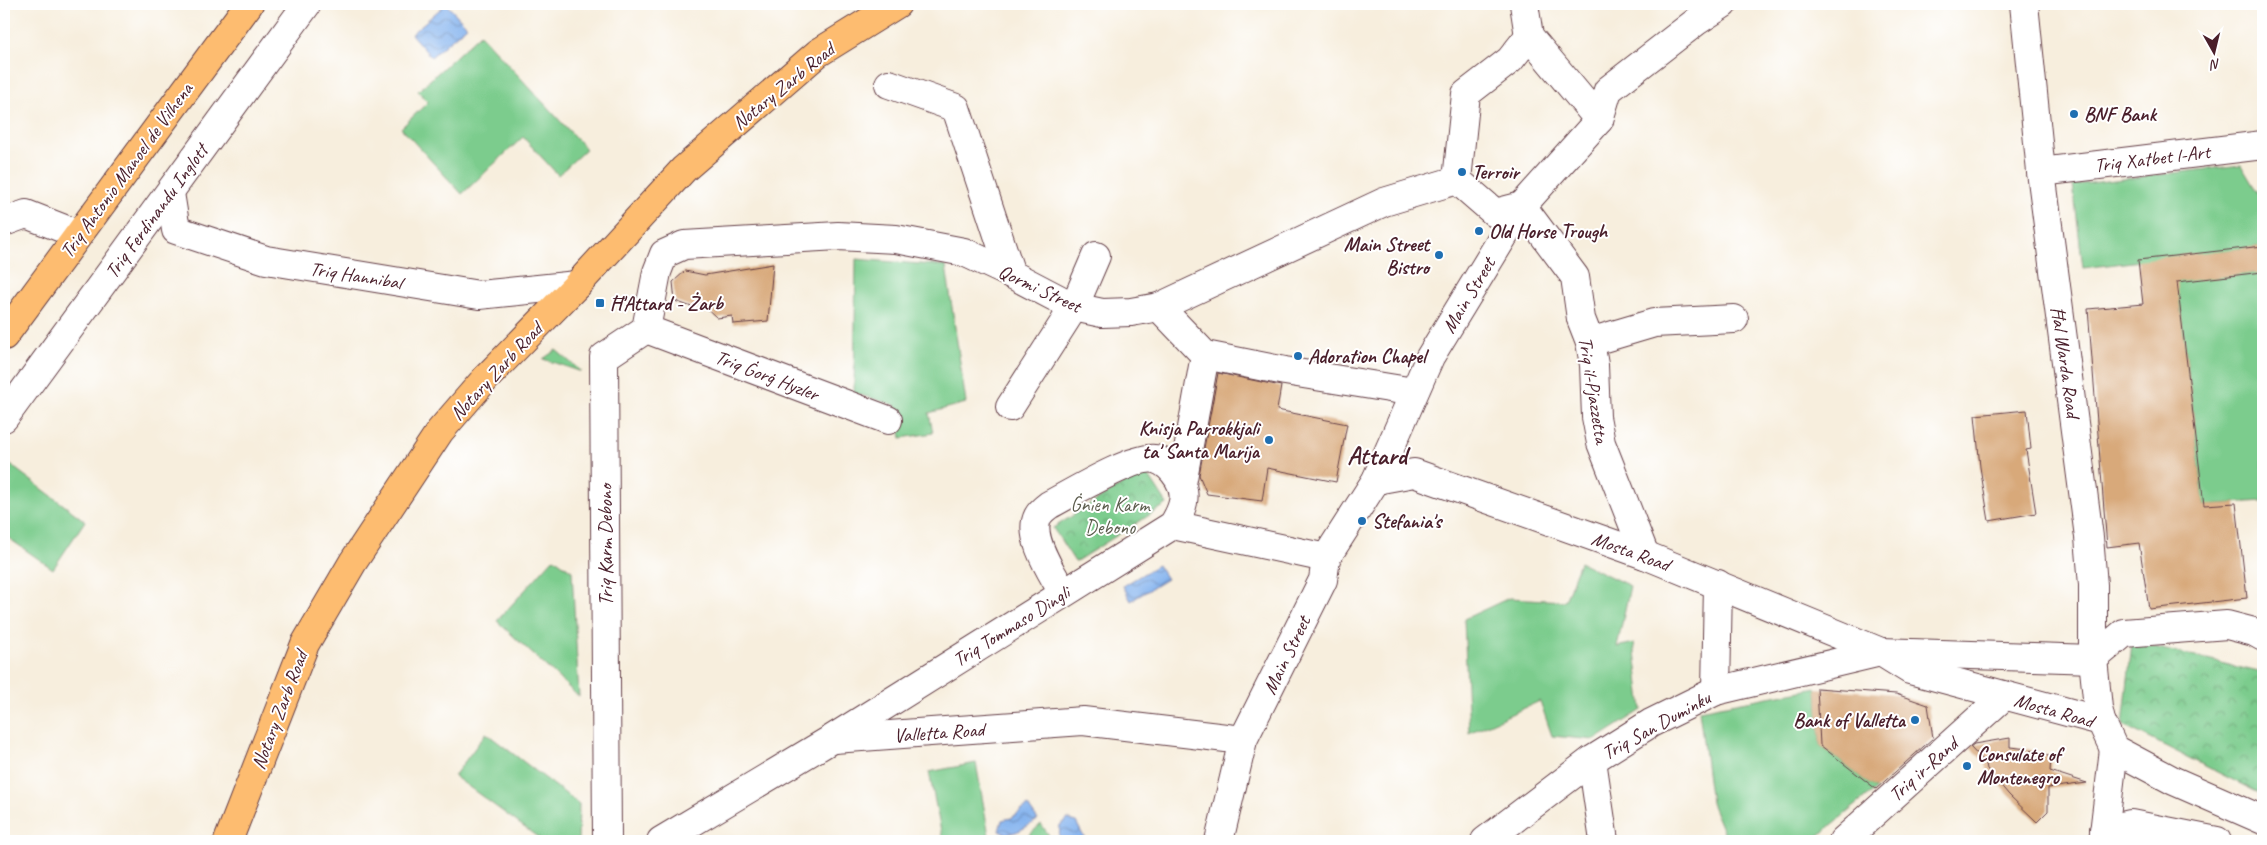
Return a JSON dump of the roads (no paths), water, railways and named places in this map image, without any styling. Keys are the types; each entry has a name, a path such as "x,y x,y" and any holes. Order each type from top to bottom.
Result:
{"highway":[{"name":"Triq Antonio Manoel de Vilhena","path":"4,336 77,234 248,4"},
{"name":"Notary Zarb Road","path":"228,841 305,644 352,562 440,431 486,378 577,286 684,169 818,53 897,4"}],"street":[{"name":"Triq Ferdinandu Inglott","path":"4,418 307,4"},
{"path":"1524,4 1529,36 1598,120"},
{"name":"Main Street","path":"1219,841 1243,740 1322,580 1326,558 1376,480 1430,357 1522,206 1598,120 1608,90 1683,32 1723,4"},
{"name":"Ħal Warda Road","path":"2024,4 2041,172 2089,537 2093,585 2093,659 2101,721"},
{"path":"1522,206 1495,213 1457,180 1466,94 1510,60 1529,36"},
{"path":"889,84 956,108 1011,274"},
{"name":"Triq Xatbet l-Art","path":"2041,172 2263,145"},
{"name":"Qormi Street","path":"646,329 657,272 664,254 684,245 838,236 896,239 964,252 1074,307 1102,313 1131,312 1159,306 1384,202 1457,180"},
{"name":"Triq Hannibal","path":"170,193 176,230 266,260 479,295 577,286"},
{"name":"Triq il-Pjazzetta","path":"1522,206 1575,278 1581,319 1590,342 1594,365 1596,417 1601,443 1645,555"},
{"path":"4,222 26,214 77,234"},
{"path":"1010,407 1074,307 1096,256"},
{"path":"1159,306 1205,355 1286,371 1414,392"},
{"path":"1590,342 1654,323 1734,319"},
{"name":"Triq Ġorġ Hyzler","path":"646,329 888,420"},
{"name":"Triq Karm Debono","path":"607,841 604,358 646,329"},
{"path":"1180,505 1205,355"},
{"path":"1063,593 1037,544 1034,529 1038,515 1049,504 1134,461 1155,459 1172,468 1180,505"},
{"name":"Mosta Road","path":"1376,480 1414,473 1645,555 1881,652 1910,670 2101,721 2114,749 2174,781 2263,820"},
{"path":"1180,505 1326,558"},
{"name":"Triq Tommaso Dingli","path":"830,740 1063,593 1180,505"},
{"path":"1716,692 1718,584"},
{"path":"2093,659 2124,633 2227,625 2254,632 2263,637"},
{"name":"Mosta Road","path":"1881,652 2093,659"},
{"name":"Triq San Duminku","path":"1485,841 1592,760 1651,723 1716,692 1881,652"},
{"name":"Triq ir-Rand","path":"1843,841 2004,696"},
{"name":"Valletta Road","path":"661,841 830,740 1083,721 1243,740"},
{"path":"2103,836 2114,749"},
{"path":"1592,760 1604,841"},
{"path":"2103,836 2131,824 2217,841"}],"water":[{"path":"446,4 467,26 431,57 411,34"},
{"path":"1158,565 1167,579 1131,601 1123,586"},
{"path":"1028,806 1038,820 1014,833 1009,834 999,831 1002,820 1011,818"},
{"path":"1068,819 1076,822 1086,841 1059,841 1060,825"}],"place":[{"name":"BNF Bank","path":"2074,114"},
{"name":"Terroir","path":"1462,172"},
{"name":"Old Horse Trough","path":"1479,231"},
{"name":"Main Street Bistro","path":"1439,255"},
{"name":"Ħ'Attard - Żarb","path":"600,303"},
{"name":"Adoration Chapel","path":"1298,356"},
{"name":"Knisja Parrokkjali ta' Santa Marija","path":"1269,440"},
{"name":"Stefania's","path":"1362,521"},
{"name":"Bank of Valletta","path":"1915,720"},
{"name":"Consulate of Montenegro","path":"1967,766"}],"district":[{"name":"Attard","path":"1377,455"}],"park label":[{"name":"Ġnien Karm Debono","path":"1110,516"}]}
